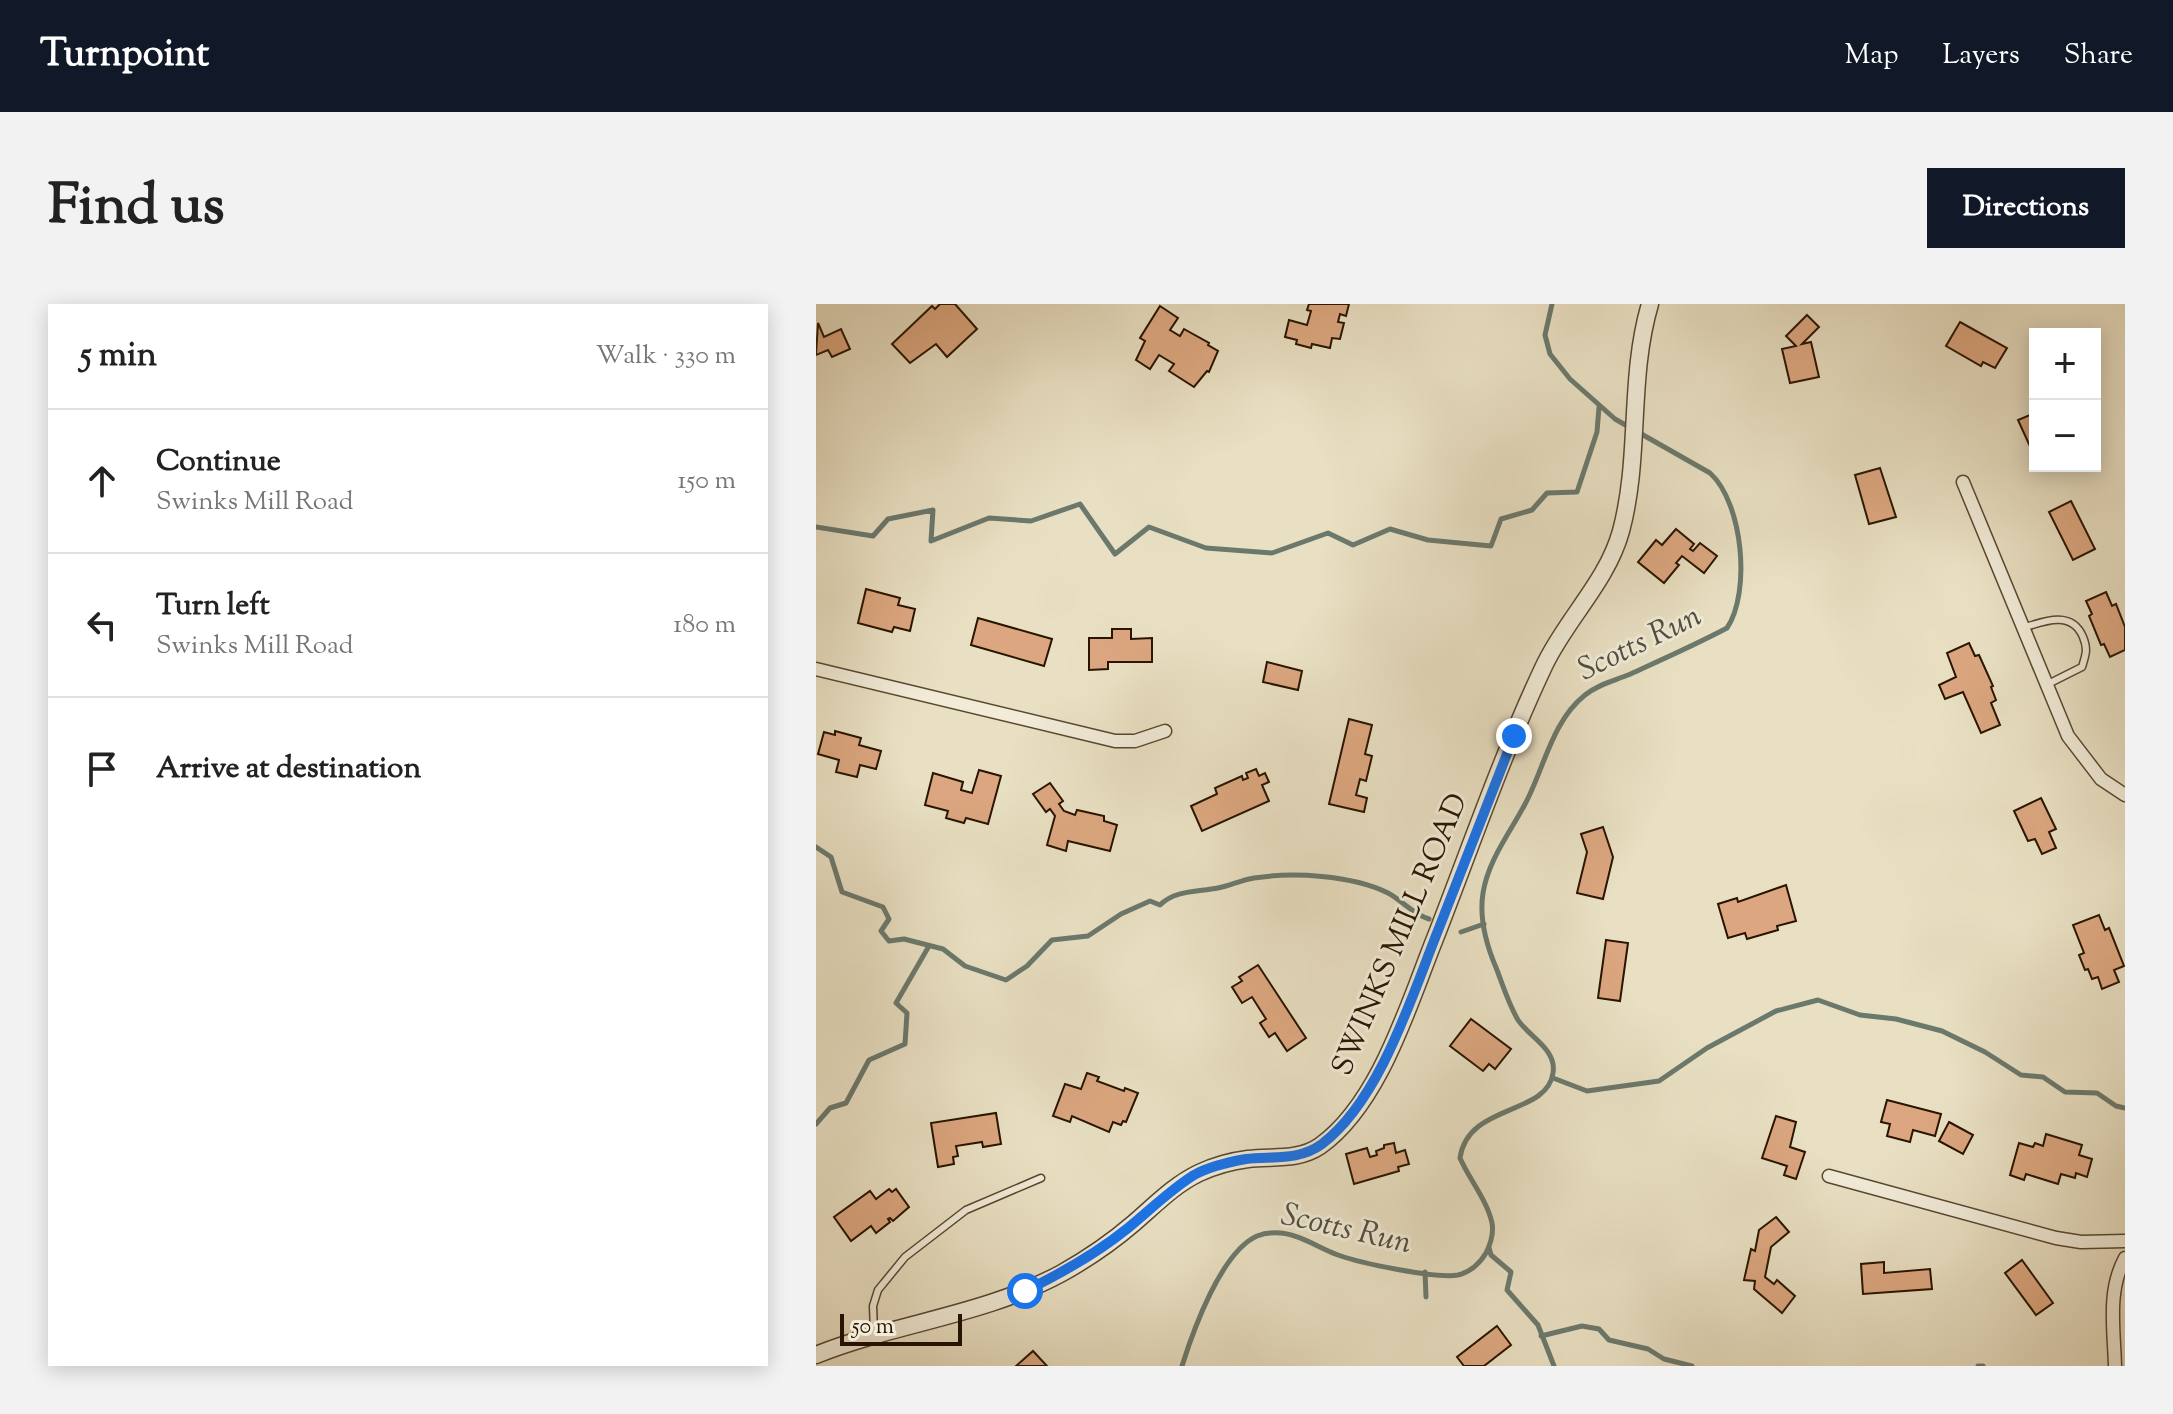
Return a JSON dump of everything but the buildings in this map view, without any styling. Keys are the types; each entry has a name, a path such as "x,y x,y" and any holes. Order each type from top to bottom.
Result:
{"street":[{"name":"SWINKS MILL ROAD","path":"816,1355 1025,1291 1096,1253 1177,1186 1198,1173 1248,1159 1294,1157 1308,1152 1339,1129 1372,1084 1398,1031 1546,662 1612,557 1628,500 1640,350 1650,304"},
{"path":"1963,482 2068,736 2101,779 2125,795"},
{"path":"816,669 1115,741 1135,741 1165,731"},
{"path":"1829,1176 2056,1238 2081,1242 2125,1241"},
{"path":"2115,1366 2113,1294 2116,1277 2125,1258"}],"lane":[{"path":"2023,628 2057,619 2067,620 2079,627 2088,649 2082,667 2046,685"},
{"path":"874,1336 873,1306 878,1290 905,1257 966,1210 1041,1178"}],"waterway":[{"name":"Scotts Run","path":"1182,1366 1193,1333 1220,1275 1244,1245 1257,1236 1288,1234 1349,1258 1433,1275 1462,1274 1484,1257 1492,1238 1492,1223 1460,1158 1466,1140 1491,1118 1537,1097 1548,1087 1553,1073 1547,1050 1515,1014 1490,952 1482,912 1489,870 1531,792 1556,732 1573,706 1595,688 1727,628 1735,612 1741,571 1740,548 1730,505 1721,487 1710,473 1615,419 1570,379 1550,354 1545,335 1552,304"},
{"path":"816,527 873,536 888,519 933,510 931,541 989,518 1031,521 1080,504 1115,554 1149,527 1206,548 1272,553 1328,533 1353,545 1390,529 1428,540 1491,546 1501,519 1532,510 1547,493 1577,492 1597,432 1599,407"},
{"path":"816,847 831,857 842,892 883,907 889,919 881,931 889,941 904,939 943,949 965,966 1006,980 1027,966 1052,940 1088,936 1121,914 1150,901 1160,905 1179,894 1254,878 1304,875 1357,882 1388,893 1429,919"},
{"path":"1461,932 1484,924"},
{"path":"816,1124 830,1108 846,1103 869,1060 905,1044 907,1013 896,1003 929,946"},
{"path":"1553,1078 1587,1091 1659,1081 1707,1048 1776,1011 1818,1000 1860,1015 1896,1019 1942,1031 1985,1052 2021,1075 2043,1077 2065,1092 2097,1093 2116,1106 2125,1108"},
{"path":"1489,1248 1491,1255 1511,1272 1507,1290 1538,1325 1554,1366"},
{"path":"1425,1272 1426,1297"},
{"path":"1541,1336 1582,1326 1599,1329 1609,1340 1648,1349 1664,1359 1692,1366"},
{"path":"1978,1366 1983,1366"}],"route":[{"path":"1025,1291 1096,1253 1177,1186 1198,1173 1248,1159 1294,1157 1321,1145 1339,1129 1372,1084 1398,1031 1514,736"}]}
